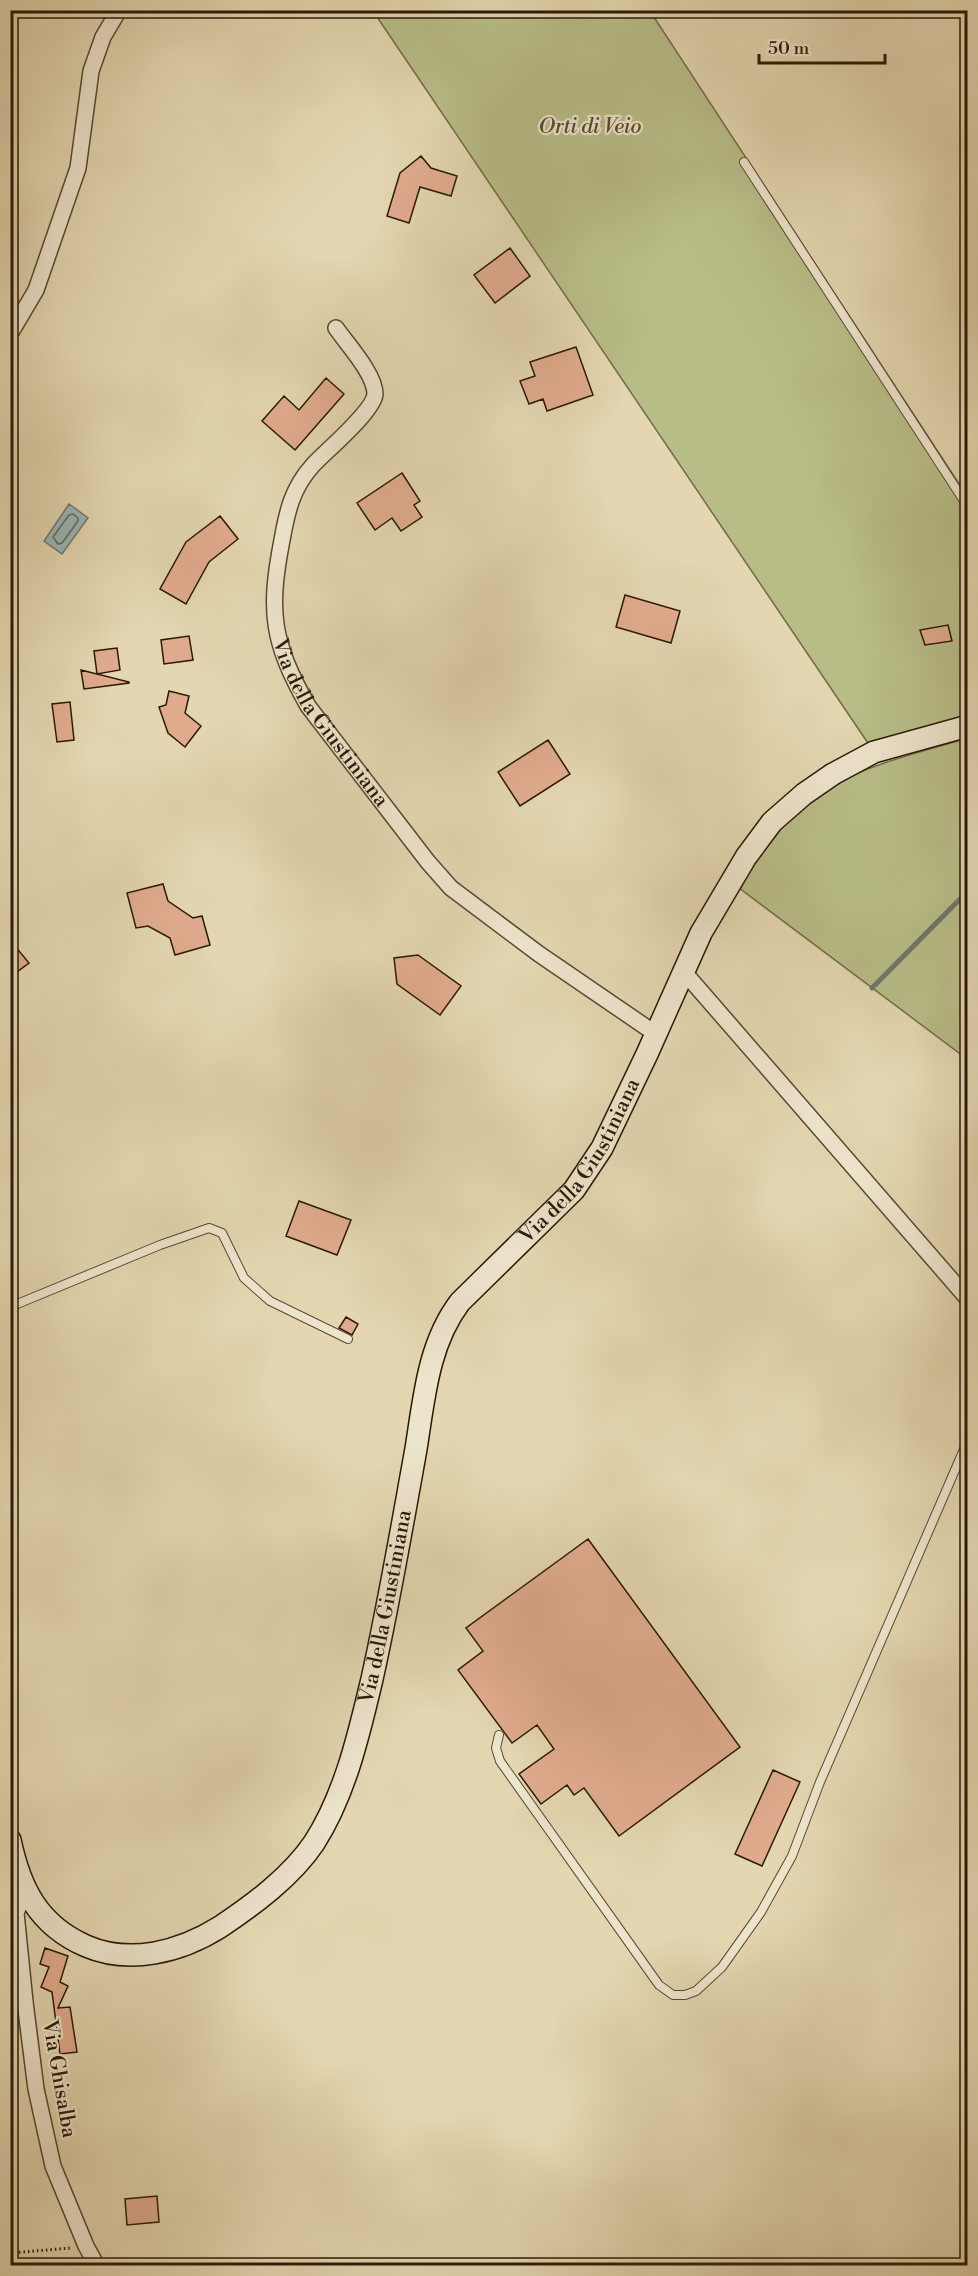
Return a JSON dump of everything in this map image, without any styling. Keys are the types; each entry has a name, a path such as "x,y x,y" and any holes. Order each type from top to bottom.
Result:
{"street":[{"path":"10,334 36,290 78,168 91,71 103,37 119,10"},
{"name":"Via della Giustiniana","path":"336,328 369,375 374,386 375,397 368,410 311,467 298,485 289,504 274,580 273,604 283,656 292,678 308,706 428,862 451,888 539,954 656,1034"},
{"name":"Via della Giustiniana","path":"10,1840 18,1874 26,1892 47,1919 72,1939 103,1952 124,1955 146,1954 182,1947 212,1932 262,1896 305,1854 322,1829 336,1800 362,1719 388,1607 431,1363 449,1316 460,1302 574,1190 602,1148 701,933 746,857 772,822 804,794 833,774 874,752 968,726"},
{"path":"684,972 968,1299"},
{"name":"Via Ghisalba","path":"26,1892 16,1913 36,2089 53,2166 86,2246 97,2265"}],"lane":[{"path":"744,162 968,507"},
{"path":"10,1306 160,1245 209,1228 222,1233 244,1278 270,1301 348,1340"},
{"path":"499,1734 496,1748 500,1761 659,1986 673,1995 686,1995 696,1991 722,1967 761,1912 792,1856 820,1782 968,1440"}],"path":[{"path":"10,2253 86,2246"}],"green space":[{"name":"Orti di Veio","path":"373,11 650,11 967,496 967,721 874,752"},
{"path":"967,738 967,1059 731,882 796,813 842,781 871,768"}],"water":[{"path":"69,504 88,518 62,554 44,541"}],"building":[{"path":"421,156 431,168 457,176 451,196 420,187 409,223 387,216 400,173"},
{"path":"510,248 530,276 495,303 474,275"},
{"path":"576,347 593,395 547,411 543,399 529,404 520,381 535,376 530,362"},
{"path":"326,378 344,394 295,450 262,421 284,396 299,410"},
{"path":"402,473 420,501 414,505 422,517 401,531 392,518 375,530 357,503"},
{"path":"220,516 238,539 209,562 186,604 160,589 186,542"},
{"path":"625,595 680,611 671,643 616,627"},
{"path":"948,625 952,641 925,645 920,630"},
{"path":"189,636 193,660 164,664 161,640"},
{"path":"117,648 120,670 97,674 94,651"},
{"path":"81,670 129,682 129,683 84,689"},
{"path":"169,691 189,696 185,713 201,726 185,747 168,733 159,707 166,705"},
{"path":"70,702 74,740 57,742 52,704"},
{"path":"548,740 570,774 520,806 498,772"},
{"path":"163,884 168,901 193,918 202,916 210,945 175,955 170,938 148,926 136,928 127,893"},
{"path":"10,940 29,963 10,977"},
{"path":"418,955 461,986 440,1015 397,984 394,958"},
{"path":"299,1201 351,1220 337,1255 286,1236"},
{"path":"346,1317 358,1324 352,1335 339,1328"},
{"path":"588,1539 740,1747 619,1836 584,1788 574,1795 567,1785 541,1804 519,1774 554,1749 537,1725 512,1743 458,1670 483,1651 466,1628"},
{"path":"773,1770 800,1782 762,1866 735,1854"},
{"path":"45,1948 68,1956 60,1982 68,1986 58,2008 70,2007 77,2052 60,2054 52,1992 41,1987 49,1967 40,1964"},
{"path":"157,2196 159,2222 127,2225 125,2199"}],"waterway":[{"path":"872,988 968,891"}]}
